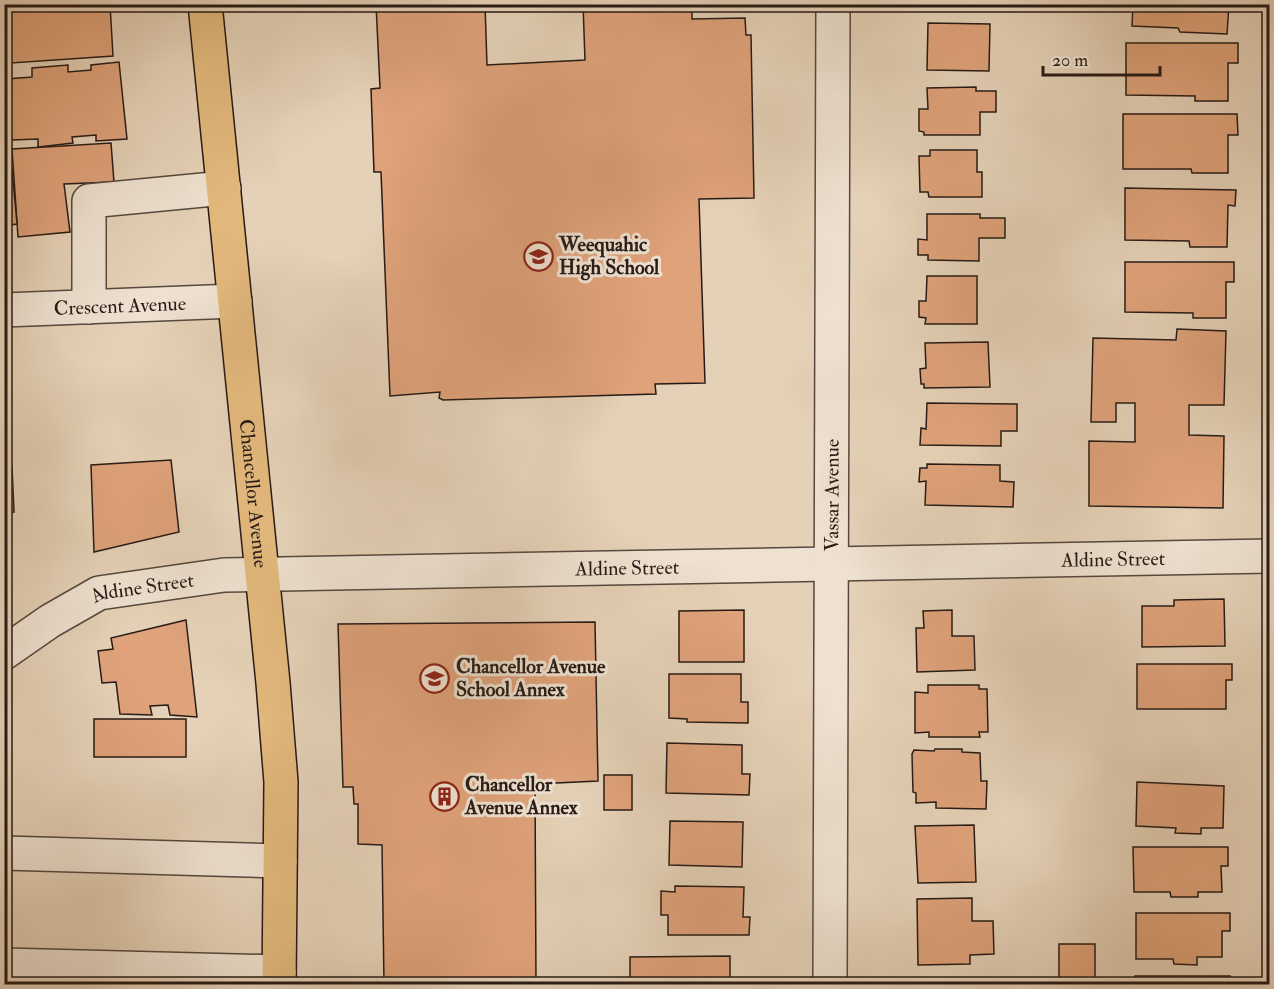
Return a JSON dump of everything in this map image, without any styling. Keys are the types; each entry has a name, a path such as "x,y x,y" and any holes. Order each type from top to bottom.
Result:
{"main road":[{"name":"Chancellor Avenue","path":"205,4 236,301 281,782 279,978"}],"street":[{"name":"Vassar Avenue","path":"830,984 833,4"},
{"path":"88,307 89,201 224,188"},
{"name":"Crescent Avenue","path":"4,310 236,301"},
{"name":"Aldine Street","path":"4,653 50,621 99,593 224,575 1269,556"},
{"path":"4,853 280,861"},
{"path":"4,965 279,978"}],"building":[{"path":"4,4 110,4 113,56 11,63 9,24 4,25"},
{"path":"376,4 485,4 487,65 585,60 583,4 692,4 692,19 745,18 746,35 751,35 754,198 699,199 705,383 655,384 656,394 443,400 439,398 440,392 390,396 381,172 374,172 371,89 380,88"},
{"path":"1133,4 1229,4 1227,34 1180,32 1178,28 1132,26"},
{"path":"928,23 990,24 989,71 927,70"},
{"path":"1126,43 1238,43 1238,63 1228,63 1228,101 1195,101 1195,96 1126,95"},
{"path":"119,62 127,139 96,141 96,135 72,137 73,143 38,147 38,139 11,140 6,79 32,77 32,68 68,65 68,72 91,70 91,65"},
{"path":"976,87 976,91 996,91 996,112 980,112 980,135 924,135 924,132 919,131 919,109 928,109 927,88"},
{"path":"1123,114 1237,114 1238,135 1228,135 1228,173 1192,173 1191,169 1123,169"},
{"path":"111,143 114,182 64,184 70,232 18,237 12,149"},
{"path":"930,150 977,150 977,172 982,172 982,197 929,197 928,192 920,192 919,156 930,156"},
{"path":"4,158 9,158 10,170 12,169 17,224 10,225 11,237 4,238"},
{"path":"1125,188 1236,190 1235,206 1228,205 1227,247 1190,247 1189,241 1125,240"},
{"path":"927,214 980,214 980,218 1005,218 1005,238 979,238 979,261 928,260 928,255 918,255 918,239 927,240"},
{"path":"1125,262 1234,262 1234,282 1226,282 1226,318 1193,318 1193,313 1125,312"},
{"path":"927,276 977,276 977,324 925,324 926,318 919,317 919,301 926,301"},
{"path":"1177,329 1226,331 1224,405 1189,405 1189,435 1224,436 1223,508 1089,506 1089,441 1135,442 1135,403 1116,403 1116,422 1091,422 1093,338 1176,340"},
{"path":"988,342 990,387 924,388 924,384 921,384 920,369 926,368 925,343"},
{"path":"927,403 1017,404 1017,431 1001,431 1001,446 920,445 921,428 926,429"},
{"path":"171,460 179,532 94,552 91,465"},
{"path":"927,464 1000,465 1000,481 1014,482 1013,507 925,505 926,481 919,482 920,468 927,468"},
{"path":"4,467 12,467 14,512 4,513"},
{"path":"1224,599 1225,646 1142,647 1142,606 1174,606 1174,600"},
{"path":"744,610 744,662 679,662 679,611"},
{"path":"952,610 952,636 974,636 975,670 917,672 916,628 924,628 923,611"},
{"path":"186,620 197,717 170,715 168,705 150,706 152,715 120,714 116,682 102,683 98,651 113,649 111,638"},
{"name":"Chancellor Avenue Annex","path":"595,622 598,781 535,784 536,984 384,984 382,845 358,844 358,804 354,804 353,787 343,787 338,624"},
{"path":"1137,664 1232,664 1232,680 1226,680 1226,709 1137,709"},
{"path":"669,674 741,674 741,702 748,702 748,723 687,722 687,719 669,718"},
{"path":"928,685 979,685 979,689 987,689 988,732 979,732 980,737 929,737 929,732 915,733 915,692 928,693"},
{"path":"94,719 186,719 186,757 94,757"},
{"path":"667,743 742,745 742,774 750,774 749,795 666,793"},
{"path":"935,749 962,749 962,752 980,753 981,781 987,781 986,809 936,808 936,802 916,803 916,793 913,792 912,754 914,750 934,751"},
{"path":"604,775 632,775 632,810 604,810"},
{"path":"1137,782 1224,786 1223,828 1201,828 1201,834 1175,833 1176,828 1136,826"},
{"path":"670,821 743,822 742,867 669,865"},
{"path":"974,825 976,882 918,883 915,826"},
{"path":"1133,847 1228,847 1228,866 1221,866 1222,892 1198,892 1198,897 1171,897 1170,892 1134,892"},
{"path":"675,886 744,887 743,917 750,917 749,935 668,935 668,915 661,915 661,891 675,892"},
{"path":"972,898 972,921 993,921 994,954 970,955 970,964 918,965 917,899"},
{"path":"1136,913 1230,913 1230,931 1222,931 1222,957 1197,957 1197,965 1174,964 1173,959 1136,959"},
{"path":"1059,944 1095,944 1095,979 1059,979"},
{"path":"730,956 730,984 644,984 644,978 630,978 630,957"},
{"path":"1135,976 1230,976 1230,984 1135,984"}],"place":[{"name":"Weequahic High School","path":"538,256"},
{"name":"Chancellor Avenue School Annex","path":"435,678"},
{"name":"Chancellor Avenue Annex","path":"444,796"}]}
